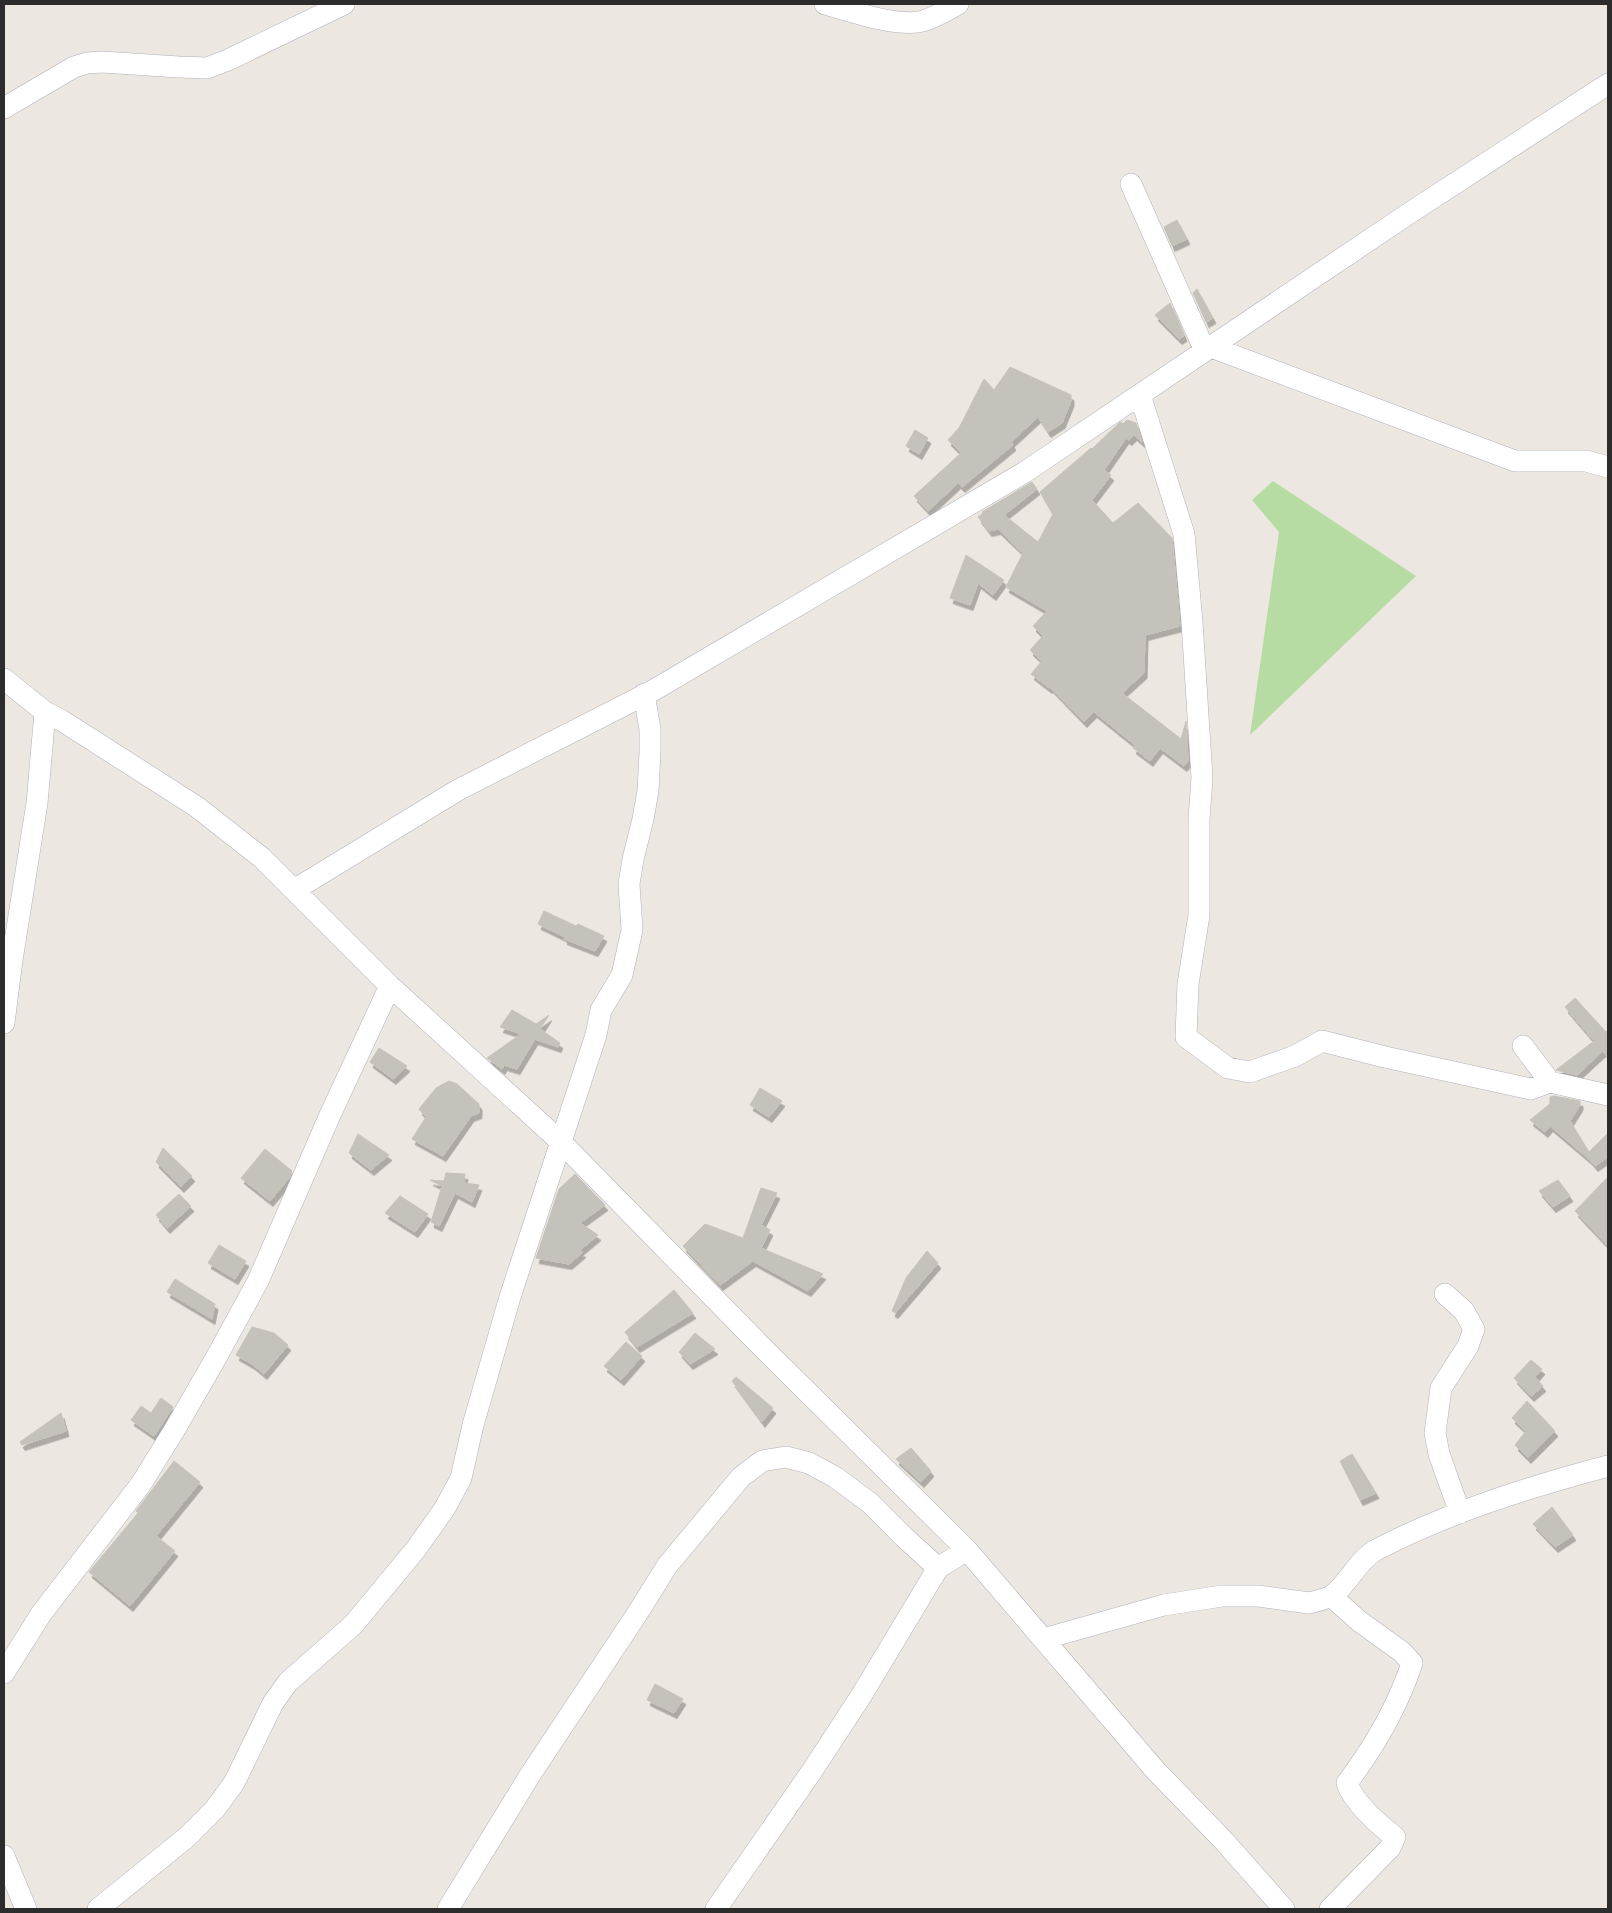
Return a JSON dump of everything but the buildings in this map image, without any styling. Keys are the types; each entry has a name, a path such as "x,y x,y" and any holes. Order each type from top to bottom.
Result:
{"street":[{"path":"4,108 74,66 87,63 102,62 207,68 228,60 344,4"},
{"path":"825,4 866,16 902,22 922,21 958,4"},
{"path":"294,890 458,790 644,694 1025,472 1408,214 1608,84"},
{"path":"1131,184 1208,349 1515,461 1586,461 1608,467"},
{"path":"1140,394 1184,534 1192,622 1202,778 1199,819 1199,916 1188,984 1186,1037 1228,1068 1250,1072 1295,1056 1322,1041 1531,1089 1550,1082 1608,1095"},
{"path":"4,679 45,712 61,720 197,808 262,858 390,986 560,1142 760,1345 967,1550 1156,1771 1224,1841 1284,1909"},
{"path":"98,1909 187,1838 215,1809 234,1783 273,1703 288,1682 353,1624 416,1549 445,1508 461,1478 510,1297 596,1035 601,1010 622,975 632,930 629,884 645,809 650,753 650,729 644,694"},
{"path":"4,1023 37,803 45,712"},
{"path":"4,1673 41,1614 141,1484 217,1356 258,1281 330,1115 390,986"},
{"path":"1523,1046 1550,1082"},
{"path":"1445,1294 1464,1311 1474,1330 1468,1346 1441,1388 1434,1433 1439,1454 1460,1513"},
{"path":"448,1909 530,1775 667,1566 741,1477 762,1461 786,1457 809,1463 835,1478 870,1503 938,1568"},
{"path":"1043,1639 1164,1605 1222,1596 1258,1596 1310,1603 1331,1596 1374,1551 1421,1528 1534,1486 1608,1466"},
{"path":"716,1909 812,1771 861,1696 938,1568 967,1550"},
{"path":"1330,1909 1390,1848 1395,1837 1350,1793 1347,1783 1368,1753 1393,1709 1405,1684 1412,1663 1402,1652 1352,1615 1331,1596"},
{"path":"4,1856 26,1909"}],"green space":[{"path":"1273,481 1416,576 1250,735 1279,532 1252,500"}]}
